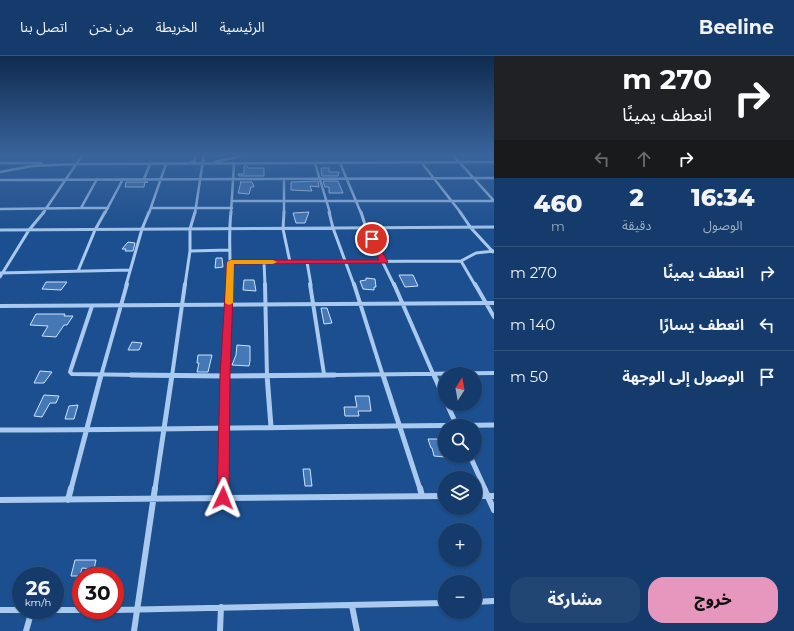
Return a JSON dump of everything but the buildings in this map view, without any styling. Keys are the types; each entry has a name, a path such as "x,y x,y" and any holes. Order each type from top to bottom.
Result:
{"street":[{"path":"1,274 29,230 65,181"},
{"path":"82,208 97,181"},
{"path":"78,271 95,230 122,181"},
{"path":"68,500 130,270 142,229 160,181"},
{"path":"134,631 190,251 190,229 196,208 200,181"},
{"path":"223,498 225,376 231,262 229,229 233,201 233,181"},
{"path":"284,181 285,201 283,229 290,262"},
{"path":"321,181 333,228 347,262 422,496"},
{"path":"348,181 366,228 384,262 438,383"},
{"path":"435,181 471,228 493,252"},
{"path":"476,181 494,201"},
{"path":"233,201 494,201"},
{"path":"0,209 108,208"},
{"path":"151,208 232,208"},
{"path":"0,230 494,227"},
{"path":"190,251 230,250"},
{"path":"231,262 461,261 476,253 493,252"},
{"path":"461,261 494,317"},
{"path":"264,262 267,304 267,375 271,426"},
{"path":"307,262 324,374"},
{"path":"1,274 130,270"},
{"path":"0,306 494,303"},
{"path":"92,306 70,374 225,376 494,373"},
{"path":"482,425 494,425"},
{"path":"0,430 86,431 271,426 438,426"},
{"path":"473,463 494,510"},
{"path":"0,500 438,496"},
{"path":"482,496 494,496"},
{"path":"482,602 494,601"},
{"path":"124,610 438,603"},
{"path":"352,606 357,631"},
{"path":"220,631 221,607"},
{"path":"0,610 12,610"},
{"path":"26,631 29,619"}],"slow traffic":[{"path":"229,303 231,262 273,262"}],"route":[{"path":"223,498 225,376 231,262 384,262 372,239"}]}
